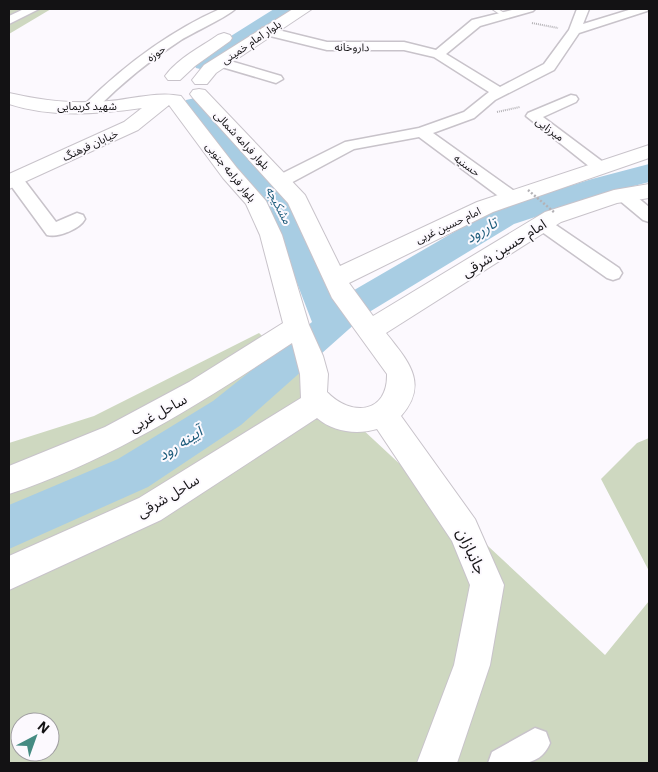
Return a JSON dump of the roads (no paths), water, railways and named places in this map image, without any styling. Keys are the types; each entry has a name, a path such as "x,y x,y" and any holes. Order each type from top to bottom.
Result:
{"street":[{"path":"9,20 33,9"},
{"name":"حوزه","path":"91,106 112,84 156,53 228,9"},
{"name":"بلوار امام خمینی","path":"238,29 159,85 158,93 170,99 188,99 208,76 266,31 304,9"},
{"path":"438,54 476,23 529,9"},
{"path":"281,181 350,145 422,132 469,115 499,92 549,67 575,30 583,9"},
{"path":"575,30 643,9"},
{"name":"داروخانه","path":"266,31 327,46 353,48 404,46 438,54 499,92"},
{"path":"189,62 208,76"},
{"path":"174,76 276,79"},
{"name":"بلوار فرامه شمالی","path":"208,76 281,181 297,200 338,285 383,352 397,366 402,383 400,395 394,406 384,414"},
{"name":"شهید کریمایی","path":"10,100 67,108 134,105 170,99"},
{"name":"خیابان فرهنگ","path":"12,181 131,126 170,99"},
{"name":"بلوار فرامه جنوبی","path":"170,99 230,173 255,200 271,235 316,389"},
{"name":"میرزایی","path":"571,99 533,116 601,168"},
{"name":"حسنیه","path":"422,132 520,193"},
{"name":"امام حسین غربی","path":"338,285 485,207 520,193 601,168 649,150"},
{"path":"12,181 52,231 77,219"},
{"name":"امام حسین شرقی","path":"368,327 494,255 548,218 614,197 649,191"},
{"path":"626,196 649,216"},
{"path":"548,218 612,273"},
{"name":"ساحل غربی","path":"9,480 115,436 200,390 300,331"},
{"path":"316,389 328,411 340,418 355,421 370,420 384,414"},
{"name":"ساحل شرقی","path":"9,573 150,509 316,389"},
{"name":"جانبازان","path":"384,414 464,530 487,585 472,665 437,763"},
{"path":"503,763 535,743"}],"lane":[{"path":"495,9 510,15"}],"waterway":[{"name":"مشکیجه","path":"204,63 288,9"},
{"name":"مشکیجه","path":"195,105 245,163 270,186 282,205 331,326"},
{"name":"تاررود","path":"331,326 354,305 503,217 602,185 649,173"},
{"name":"آیینه رود","path":"9,527 133,473 227,413 331,326"}]}
